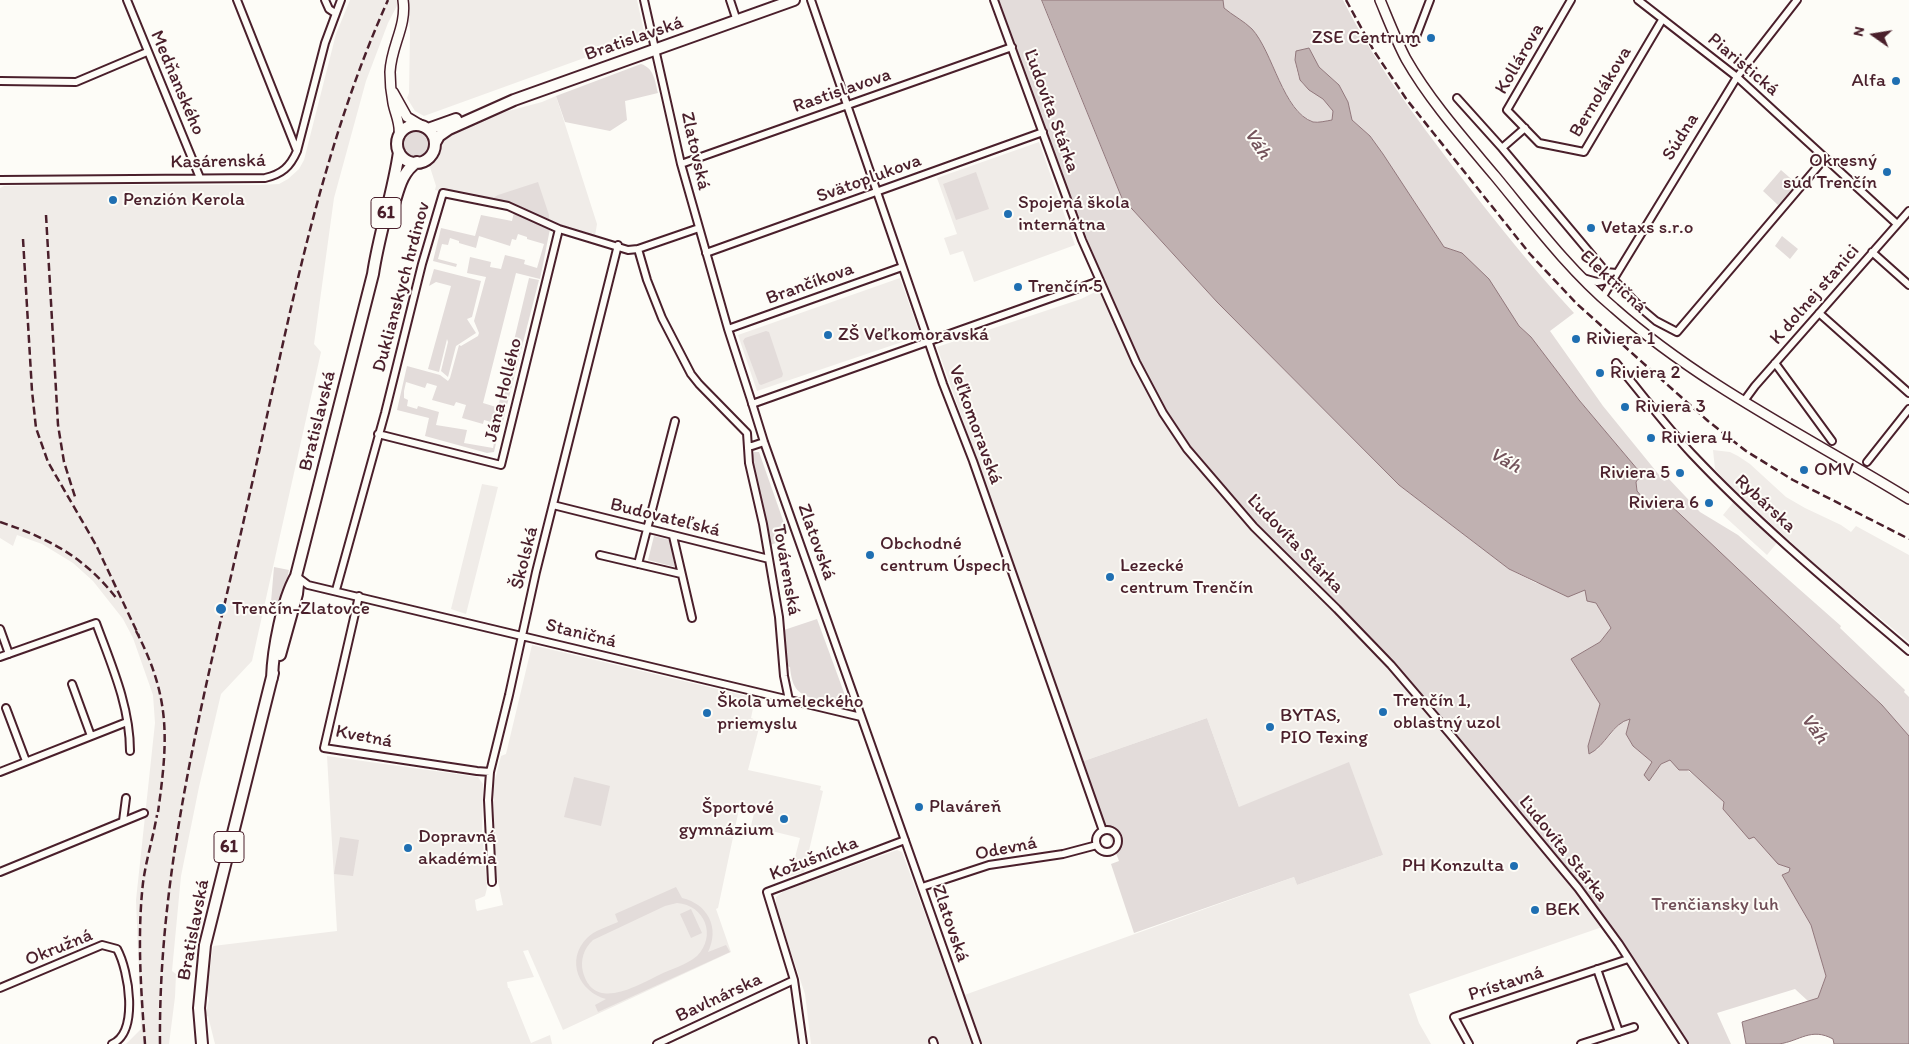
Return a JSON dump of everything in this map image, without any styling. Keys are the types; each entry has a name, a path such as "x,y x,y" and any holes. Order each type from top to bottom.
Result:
{"main road":[{"path":"399,136 399,123 393,104 391,68 403,22 402,0"},
{"name":"Bratislavská","path":"202,1044 199,1008 205,945 272,678 274,651 290,587 296,576 373,274 405,173 408,168 417,162 429,157 433,152 435,142 449,129 514,100 794,0"},
{"name":"Električná","path":"1380,0 1401,48 1419,79 1487,167 1555,249 1602,298 1664,348 1744,401 1909,499"},
{"path":"392,90 407,117 425,127 434,136 435,142"},
{"name":"Bratislavská","path":"373,274 378,244 397,170 399,136 406,128 411,126 425,127 502,101 514,100"},
{"path":"399,152 410,161 417,162"}],"street":[{"name":"Medňanského","path":"126,0 200,178"},
{"path":"236,0 297,151"},
{"path":"325,0 329,9 335,13"},
{"name":"Kasárenská","path":"0,180 265,178 276,176 290,165 297,151 325,43 340,0"},
{"name":"Zlatovská","path":"644,0 681,164 698,228 752,404"},
{"path":"730,0 737,21"},
{"name":"Veľkomoravská","path":"811,0 902,267 1103,831"},
{"name":"Ľudovíta Stárka","path":"994,0 1068,203 1099,280 1156,401 1187,449 1254,527 1337,609 1433,713 1578,888 1684,1044"},
{"path":"1414,42 1430,0"},
{"name":"Kollárova","path":"1526,128 1507,110 1571,0"},
{"name":"Piaristická","path":"1638,0 1737,76 1896,224"},
{"name":"Súdna","path":"1602,298 1737,76 1797,0"},
{"name":"Bernolákova","path":"1526,128 1539,142 1584,152 1662,20"},
{"name":"Rastislavova","path":"681,164 1012,47"},
{"path":"0,82 76,82 147,52"},
{"name":"Električná","path":"1458,98 1606,272 1615,276 1642,310 1656,321 1677,332 1825,158"},
{"path":"1502,148 1526,128"},
{"name":"Svätoplukova","path":"706,253 1043,132"},
{"name":"Duklianskych hrdinov","path":"336,590 422,264 443,193 508,206 559,229 628,250 638,249 698,228"},
{"name":"K dolnej stanici","path":"1744,401 1909,210"},
{"name":"Jána Hollého","path":"378,434 501,465 559,229"},
{"name":"Školská","path":"492,882 488,800 490,772 506,711 553,505 618,246"},
{"name":"Továrenská","path":"638,249 647,280 662,318 691,374 747,433 750,463 779,617 784,676 789,700"},
{"path":"1872,252 1909,285"},
{"name":"Brančíkova","path":"728,329 902,267"},
{"path":"1583,278 1597,282 1615,276"},
{"path":"752,404 1099,280"},
{"path":"1819,313 1909,393"},
{"path":"1775,363 1832,441"},
{"name":"Rybárska","path":"1616,364 1681,441 1729,491 1808,564 1909,651"},
{"name":"Zlatovská","path":"752,404 751,400 764,442 977,1044"},
{"path":"1867,462 1909,409"},
{"path":"638,564 675,421"},
{"path":"748,446 764,442"},
{"name":"Budovateľská","path":"553,505 769,560"},
{"path":"673,536 692,618"},
{"path":"600,555 681,574"},
{"name":"Staničná","path":"296,576 308,584 861,717"},
{"name":"Kvetná","path":"359,596 324,748 490,772"},
{"path":"0,657 96,623 124,704 130,734 130,751"},
{"path":"0,629 9,654"},
{"path":"72,684 91,736"},
{"path":"6,708 26,762"},
{"path":"0,772 127,722"},
{"path":"123,821 126,798"},
{"path":"0,872 144,813"},
{"path":"1103,831 1110,831 1115,835 1117,841 1116,847 1107,852 1101,850 1097,845 1097,838 1103,831"},
{"name":"Kožušnícka","path":"803,1044 794,980 767,892 905,840"},
{"name":"Odevná","path":"922,887 989,865 1063,854 1097,845"},
{"name":"Okružná","path":"0,988 102,945 117,949 122,958 129,989 126,1030 122,1037 112,1044"},
{"name":"Prístavná","path":"1469,1044 1454,1017 1628,959"},
{"path":"1597,969 1619,1032"},
{"name":"Bavlnárska","path":"658,1044 794,980"},
{"path":"1581,1044 1634,1026"}],"shaded area":[{"path":"350,0 400,0 388,23 366,81 334,198 314,344 321,352 252,661 221,694 199,787 181,876 172,971 176,974 175,997 169,1044 126,1044 141,1029 136,900 155,723 153,695 133,638 123,619 93,581 73,563 42,544 17,535 13,546 0,538 0,188 4,186 279,184 299,169 304,160 336,34"},
{"path":"407,0 637,0 645,36 424,116 415,111 407,98 409,93 410,32"},
{"path":"556,96 597,224 595,236 549,223 519,206 435,190 436,186 429,164 444,140 457,131 501,113 542,102"},
{"name":"Spojená škola internátna","path":"1039,142 1075,245 974,282 963,251 950,255 944,238 957,234 937,178"},
{"name":"ZŠ Veľkomoravská","path":"900,278 918,329 918,334 914,338 757,391 738,335"},
{"path":"1107,286 1137,357 1166,410 1212,475 1248,515 1351,617 1422,696 1522,814 1608,925 1409,994 1419,1023 1431,1044 811,1044 805,994 776,907 776,897 784,891 897,850 902,852 956,998 1294,877 1297,885 1383,855 1239,807 1207,718 1081,762 1050,668 937,347 1081,299"},
{"path":"1713,450 1730,452 1738,456 1750,464 1786,497 1805,508 1841,525 1851,532 1856,526 1909,555 1909,642 1820,569 1728,484 1715,469"},
{"path":"482,484 498,487 466,614 451,609"},
{"path":"1736,499 1780,539 1767,555 1723,515"},
{"path":"532,645 755,698 751,718 756,720 754,727 759,728 748,770 821,786 820,790 823,791 804,872 787,877 791,873 800,838 751,826 754,813 739,809 718,908 716,909 731,952 563,1030 528,950 523,951 534,977 507,982 508,988 531,1043 550,1035 552,1044 215,1044 208,1016 205,1017 209,1000 207,990 213,946 337,931 327,756 478,777 483,784 482,832 487,888 485,896 475,900 476,908 477,911 503,905 494,849 493,788 501,756 506,754"}],"green space":[{"name":"Trenčiansky luh","path":"999,0 1042,0 1122,198 1217,302 1399,485 1509,569 1536,583 1586,590 1611,628 1600,642 1571,659 1600,704 1588,746 1597,750 1622,721 1630,718 1626,734 1633,746 1652,762 1649,780 1661,764 1670,760 1715,793 1778,864 1790,868 1789,872 1782,875 1811,925 1826,976 1818,998 1808,1001 1795,989 1717,1013 1731,1044 1682,1044 1600,926 1608,925 1484,767 1385,654 1244,510 1204,464 1162,403 1123,325 1078,215"},
{"path":"1223,0 1343,0 1382,68 1426,131 1515,245 1574,313 1550,331 1603,406 1664,481 1669,479 1700,512 1738,535 1841,626 1840,628 1905,690 1904,692 1909,697 1909,736 1882,705 1665,501 1661,500 1654,504 1647,503 1637,491 1636,482 1638,479 1643,478 1638,470 1579,400 1531,337 1519,326 1462,253 1444,247 1370,136 1352,120 1348,102 1339,85 1319,67 1309,48 1295,60 1298,76 1303,84 1322,98 1333,111 1332,120 1313,122 1294,107 1259,39 1249,26 1223,8"},
{"path":"641,64 651,72 658,93 625,101 627,120 610,131 565,122 556,96"},
{"path":"416,130 425,134 429,143 425,152 416,156 407,152 403,143 407,134"},
{"path":"1781,170 1797,184 1778,205 1763,191"},
{"path":"976,172 989,209 956,220 943,184"},
{"path":"538,182 549,215 549,223 519,206 491,200 492,198 438,190 493,198"},
{"path":"514,212 550,229 540,279 516,273 483,403 506,410 502,425 484,420 483,424 462,418 466,405 456,402 454,406 432,400 437,386 427,383 425,388 406,382 404,391 404,398 408,400 407,406 417,409 418,406 439,412 436,425 467,430 464,443 493,448 495,438 492,437 495,424 500,426 494,452 487,453 425,436 429,418 397,410 407,366 440,375 448,381 459,345 461,346 478,336 479,333 474,321 486,277 467,273 470,257 491,262 490,267 501,269 505,255 525,260 524,264 537,268 544,244 518,234 516,240 512,239 510,246 479,236 476,248 450,238 448,245 442,244 438,259 457,264 456,267 433,261 441,228 475,236 481,215 512,221"},
{"path":"1782,236 1798,249 1790,259 1775,246"},
{"path":"434,269 481,281 472,317 467,319 476,333 456,346 448,377 441,371 448,342 447,339 439,372 428,369 451,286 436,282 429,286"},
{"path":"529,278 539,280 506,409 498,407"},
{"path":"766,331 769,332 783,374 782,377 761,385 743,341 745,338"},
{"path":"754,452 759,452 784,523 781,526 779,542 770,545 752,458"},
{"path":"654,536 670,540 675,567 648,560"},
{"path":"274,567 289,570 281,604 271,602"},
{"path":"817,619 846,698 839,703 812,698 801,693 792,681 790,667 787,666 784,630"},
{"path":"1207,718 1239,807 1349,762 1383,855 1297,885 1294,877 1134,933 1111,864 1119,861 1081,762"},
{"path":"574,777 610,786 601,826 564,817"},
{"path":"340,837 359,840 353,876 334,874"},
{"path":"676,887 682,898 699,906 709,918 713,934 708,952 726,945 730,952 598,1012 595,1005 606,999 589,990 582,982 576,965 577,956 580,947 590,935 618,922 615,914","holes":["677,903 687,905 701,915 707,931 703,948 697,956 639,985 616,993 596,991 588,984 582,968 582,959 587,947 593,940 665,906"]},
{"path":"691,909 702,933 691,938 680,914"}],"water":[{"name":"Váh","path":"1042,0 1223,0 1224,8 1249,26 1259,39 1286,94 1303,116 1313,122 1332,120 1333,111 1323,99 1309,90 1300,80 1295,60 1296,51 1309,48 1319,67 1339,85 1348,102 1352,120 1370,136 1444,247 1462,253 1489,279 1519,326 1531,337 1579,400 1638,470 1643,478 1638,479 1636,482 1637,491 1647,503 1654,504 1665,500 1882,705 1909,736 1909,1044 1834,1044 1833,1039 1818,1034 1779,1044 1746,1044 1742,1022 1818,998 1826,976 1811,925 1782,875 1789,872 1790,868 1778,864 1754,837 1749,839 1723,809 1724,802 1689,770 1679,770 1670,760 1661,764 1649,781 1644,775 1652,762 1633,746 1626,734 1630,719 1618,725 1600,746 1589,754 1588,746 1600,704 1571,659 1600,642 1611,628 1596,603 1587,601 1585,590 1568,597 1509,569 1399,485 1217,302 1122,198"}],"railway":[{"path":"160,1044 167,906 177,837 203,701 306,245 342,121 363,60 388,0"},
{"path":"1346,0 1374,51 1407,100 1530,254 1577,304 1708,421 1746,451 1793,480 1909,539"},
{"path":"46,215 58,425 64,462 76,500"},
{"path":"23,239 36,428 48,462 96,545 139,636"},
{"path":"0,522 50,542 79,560 105,584 117,599"},
{"path":"136,631 156,677 164,720 164,763 158,812"},
{"path":"145,1044 140,963 141,903 144,874 157,815"}],"place":[{"name":"ZSE Centrum","path":"1431,38"},
{"name":"Alfa","path":"1896,81"},
{"name":"Okresný súd Trenčín","path":"1887,172"},
{"name":"Penzión Kerola","path":"113,200"},
{"name":"Spojená škola internátna","path":"1008,214"},
{"name":"Vetaxs s.r.o","path":"1591,228"},
{"name":"Trenčín 5","path":"1018,287"},
{"name":"ZŠ Veľkomoravská","path":"828,335"},
{"name":"Riviera 1","path":"1576,339"},
{"name":"Riviera 2","path":"1600,373"},
{"name":"Riviera 3","path":"1625,407"},
{"name":"Riviera 4","path":"1651,438"},
{"name":"OMV","path":"1804,470"},
{"name":"Riviera 5","path":"1680,473"},
{"name":"Riviera 6","path":"1709,503"},
{"name":"Obchodné centrum Úspech","path":"870,555"},
{"name":"Lezecké centrum Trenčín","path":"1110,577"},
{"name":"Trenčín-Zlatovce","path":"221,609"},
{"name":"Trenčín 1, oblastný uzol","path":"1383,712"},
{"name":"Škola umeleckého priemyslu","path":"707,713"},
{"name":"BYTAS, PIO Texing","path":"1270,727"},
{"name":"Plaváreň","path":"919,807"},
{"name":"Športové gymnázium","path":"784,819"},
{"name":"Dopravná akadémia","path":"408,848"},
{"name":"PH Konzulta","path":"1514,866"},
{"name":"BEK","path":"1535,910"}]}
